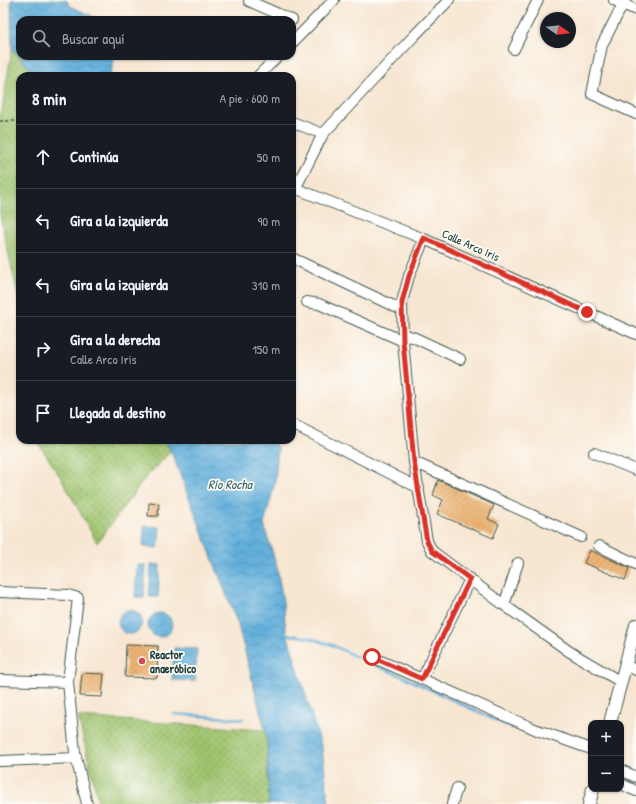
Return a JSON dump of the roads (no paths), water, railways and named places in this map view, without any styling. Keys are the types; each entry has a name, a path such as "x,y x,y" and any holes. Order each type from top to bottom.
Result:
{"main road":[{"path":"611,720 621,682 631,667 635,631"},
{"path":"589,804 592,792"}],"street":[{"path":"296,39 334,0"},
{"path":"296,184 323,134 413,36 449,0"},
{"path":"514,48 538,0"},
{"path":"249,1 283,16"},
{"path":"636,10 621,1 602,45 592,94 636,114"},
{"path":"296,22 308,27"},
{"path":"262,72 274,60"},
{"path":"296,124 323,134"},
{"name":"Calle Arco Iris","path":"296,189 424,238 636,334"},
{"path":"424,238 409,276 402,302 402,310 403,338 414,462 427,541 432,551 504,605 570,652 621,682"},
{"path":"296,260 402,310"},
{"path":"307,302 319,304 403,338 413,338 460,360"},
{"path":"296,426 419,488"},
{"path":"594,453 636,470"},
{"path":"414,462 581,537"},
{"path":"599,546 636,564"},
{"path":"504,605 518,563"},
{"path":"422,679 470,579"},
{"path":"0,592 68,595 78,598 68,682 75,753 87,804"},
{"path":"372,657 537,730 588,748"},
{"path":"0,680 68,682"},
{"path":"0,761 76,758"},
{"path":"624,771 636,777"},
{"path":"624,785 636,791"},
{"path":"452,804 457,788"}],"water":[{"path":"11,0 66,0 70,6 92,16 16,16 16,53 12,48"},
{"path":"22,60 114,60 111,72 34,72"},
{"name":"Río Rocha","path":"167,444 275,444 278,448 275,482 264,525 277,567 286,630 322,749 329,804 269,804 267,743 265,730 238,625 171,451"},
{"path":"144,526 160,527 158,548 143,547"},
{"path":"151,564 160,565 158,597 149,597"},
{"path":"137,565 146,565 144,598 135,597"},
{"path":"130,610 139,613 142,622 139,631 130,634 121,631 118,622 121,613"},
{"path":"160,613 169,616 172,625 169,634 160,637 151,634 148,625 151,616"},
{"path":"174,648 197,649 195,681 172,680"}],"waterway":[{"path":"285,634 310,638 332,645 502,723 536,735"},
{"path":"174,714 243,719"},
{"path":"624,778 636,784"}],"place":[{"name":"Reactor anaeróbico","path":"142,661"}]}
